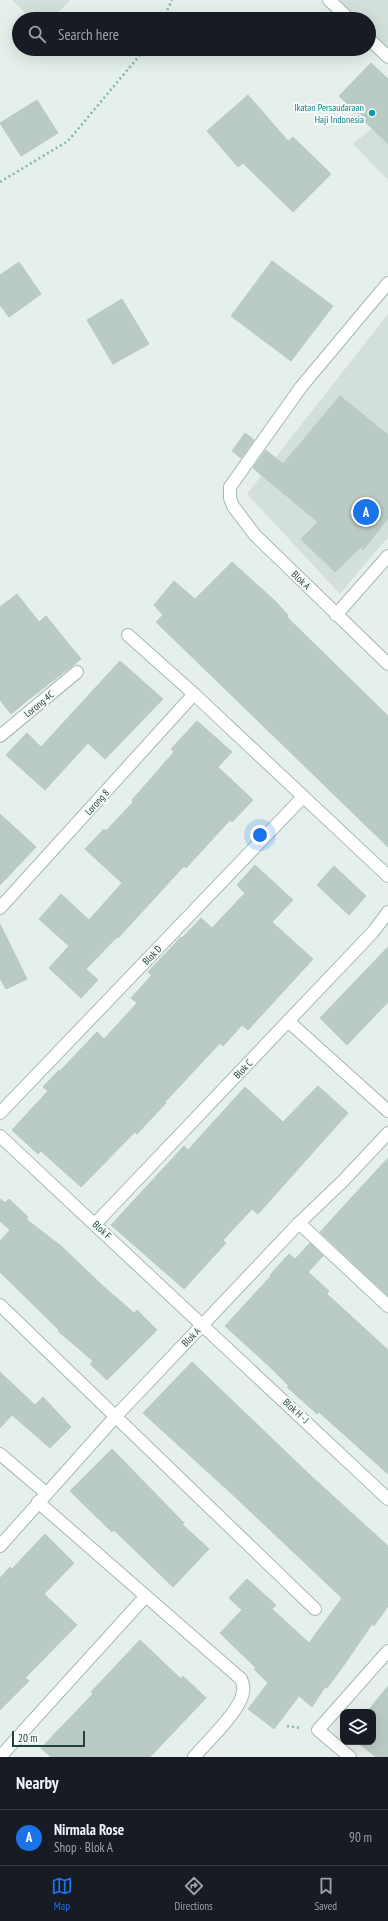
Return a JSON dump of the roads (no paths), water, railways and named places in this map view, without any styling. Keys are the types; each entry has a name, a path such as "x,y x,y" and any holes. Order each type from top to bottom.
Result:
{"street":[{"path":"329,0 341,12"},
{"path":"376,46 388,57"},
{"name":"Blok A","path":"388,283 301,387 230,487 230,498 233,506 254,534 388,664"},
{"path":"336,614 388,556"},
{"path":"128,635 194,694 385,874"},
{"name":"Lorong 4C","path":"0,736 77,672"},
{"name":"Lorong 8","path":"0,908 194,694"},
{"name":"Blok D","path":"0,1113 303,797"},
{"name":"Blok C","path":"95,1224 373,932 388,912"},
{"path":"288,1021 388,1111"},
{"name":"Blok A","path":"0,1546 116,1416 299,1223 343,1181 388,1133"},
{"name":"Blok F","path":"0,1136 203,1324"},
{"path":"299,1223 388,1306"},
{"path":"0,1305 315,1609"},
{"name":"Blok H - J","path":"203,1324 388,1499"},
{"path":"0,1454 46,1493"},
{"path":"38,1502 145,1597 237,1674 243,1685 243,1694 238,1704 194,1757"},
{"path":"0,1757 145,1597"},
{"path":"350,1757 318,1730 388,1652"}],"place":[{"name":"Ikatan Persaudaraan Haji Indonesia","path":"372,113"},
{"name":"Nirmala Rose","path":"366,512"}]}
